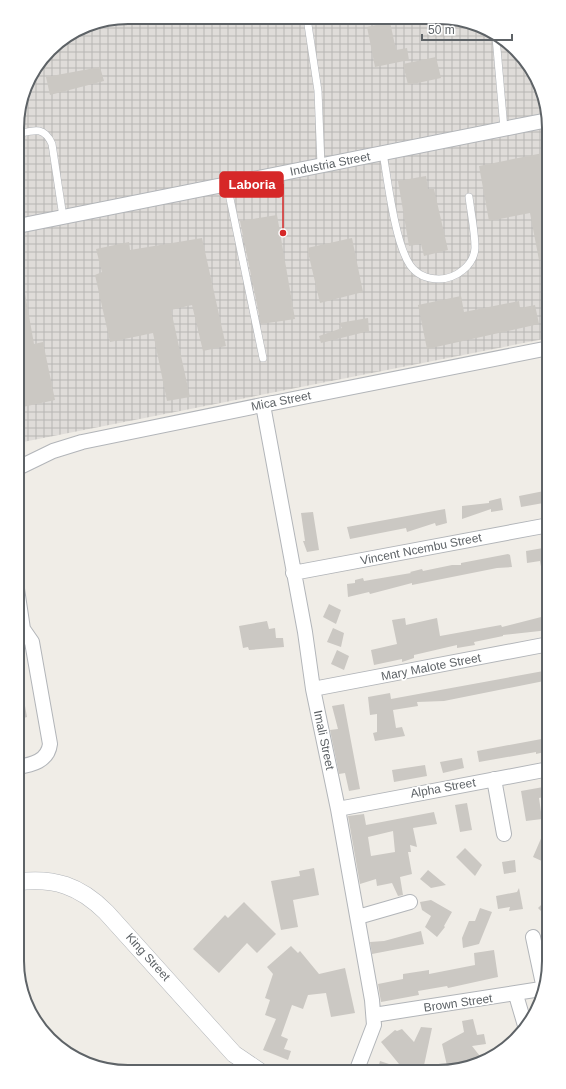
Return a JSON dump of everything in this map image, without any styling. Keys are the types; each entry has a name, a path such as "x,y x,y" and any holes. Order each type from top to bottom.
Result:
{"street":[{"name":"Industria Street","path":"24,225 542,121"},
{"name":"Mica Street","path":"24,465 53,451 82,442 542,349"},
{"name":"Imali Street","path":"267,404 313,690 338,809 374,1015 374,1025 359,1065"},
{"name":"Vincent Ncembu Street","path":"294,573 542,526"},
{"path":"24,633 32,642 50,744 47,754 39,762 24,765"},
{"name":"Mary Malote Street","path":"313,690 542,645"},
{"name":"Alpha Street","path":"338,809 542,770"},
{"path":"494,779 504,834"},
{"name":"King Street","path":"24,881 43,880 68,886 88,896 111,918 234,1054 249,1065"},
{"path":"358,917 410,902"},
{"path":"533,937 541,975"},
{"name":"Brown Street","path":"374,1015 516,995 538,990"},
{"path":"516,995 523,1020"}],"lane":[{"path":"308,24 318,91 322,165"},
{"path":"496,41 504,129"},
{"path":"24,133 39,131 44,133 52,144 63,217"},
{"path":"383,153 403,250 410,265 421,276 438,280 452,278 469,264 475,249 469,197"},
{"path":"227,184 263,358"}],"shaded area":[{"path":"121,24 445,24 472,29 496,41 516,59 525,70 537,94 540,107 542,128 542,339 24,442 24,128 29,94 41,70 59,50 76,38 88,32 107,26"}],"building":[{"path":"381,24 390,24 396,50 407,48 409,60 375,67 367,27"},
{"path":"436,57 441,78 408,85 403,64"},
{"path":"100,67 104,81 50,95 46,77"},
{"path":"542,153 542,259 539,260 530,213 489,221 479,166"},
{"path":"426,176 428,189 434,189 448,250 424,256 421,244 409,246 398,181"},
{"path":"277,215 295,319 261,324 240,221"},
{"path":"202,238 226,346 203,351 192,305 171,310 190,397 167,401 153,333 110,342 95,275 102,272 96,249 129,242 130,250"},
{"path":"352,238 363,292 320,303 307,248"},
{"path":"24,288 34,344 43,342 55,400 24,407"},
{"path":"461,296 464,312 519,301 520,308 535,305 539,324 427,349 418,305"},
{"path":"368,318 369,331 321,343 319,336 342,328 339,323"},
{"path":"542,491 542,503 521,507 519,496"},
{"path":"501,498 503,510 491,512 491,509 462,519 462,506 489,503 489,501"},
{"path":"445,509 447,523 436,526 435,523 407,532 406,528 350,539 347,527"},
{"path":"313,512 319,550 307,552 303,541 305,541 301,513"},
{"path":"542,548 542,572 540,561 527,563 526,551"},
{"path":"508,554 510,555 512,567 497,568 412,585 412,583 370,594 369,592 348,597 347,584 355,583 355,580 363,578 364,581 411,573 410,572 422,569 423,571 452,565 461,565 461,563"},
{"path":"329,604 341,610 336,624 323,617"},
{"path":"542,617 542,631 503,635 474,642 475,645 457,648 457,645 414,655 414,658 402,662 402,659 374,665 371,650 397,644 392,620 405,618 406,625 437,618 440,636 501,625 502,627"},
{"path":"267,621 269,629 275,628 276,638 283,638 284,647 249,650 248,647 243,648 239,626"},
{"path":"333,628 344,633 341,647 327,642"},
{"path":"337,650 349,656 344,670 331,664"},
{"path":"542,671 542,681 444,701 417,702 418,706 393,710 396,728 402,727 405,736 375,741 373,733 377,732 377,714 370,715 368,697 390,693 391,699"},
{"path":"24,700 27,717 24,718"},
{"path":"344,704 360,789 349,791 345,773 339,774 330,730 338,729 332,706"},
{"path":"542,739 542,753 536,754 536,752 479,762 477,751"},
{"path":"462,758 464,768 443,773 440,762"},
{"path":"425,765 427,776 394,782 392,770"},
{"path":"542,787 542,797 539,798 542,819 526,821 521,791"},
{"path":"467,803 472,830 460,832 455,805"},
{"path":"434,812 437,824 413,828 417,847 410,845 411,852 408,852 412,874 400,877 403,895 398,896 392,883 377,886 376,879 360,884 348,816 364,814 366,825","holes":["393,831 395,852 371,856 368,837"]},
{"path":"542,836 542,861 533,857"},
{"path":"465,848 482,865 475,876 456,857"},
{"path":"515,860 516,872 504,874 502,862"},
{"path":"314,868 319,895 293,900 298,927 281,930 271,881 300,876 299,871"},
{"path":"428,870 446,885 431,888 420,879"},
{"path":"519,888 523,909 509,911 510,907 498,909 496,896 517,892"},
{"path":"431,900 452,912 444,926 445,927 437,937 425,927 431,916 422,910 420,902"},
{"path":"244,902 276,934 257,953 247,943 219,973 193,949 225,915 228,918"},
{"path":"542,904 542,912 538,908"},
{"path":"480,908 492,912 479,944 463,948 462,938 469,921 475,921"},
{"path":"421,931 424,944 372,954 370,942 384,941"},
{"path":"291,946 298,953 300,951 319,974 345,968 355,1013 331,1017 326,993 308,995 303,1009 292,1005 281,1036 288,1039 284,1049 291,1051 288,1060 263,1050 276,1019 265,1015 270,1000 265,998 273,974 267,967"},
{"path":"494,950 498,977 448,988 447,986 418,991 419,995 381,1002 378,984 403,979 403,974 429,970 429,974 475,965 474,953"},
{"path":"473,1019 477,1035 484,1034 486,1044 472,1046 480,1056 472,1060 447,1064 442,1044 464,1032 462,1021"},
{"path":"421,1027 432,1028 424,1065 399,1064 381,1042 395,1030 397,1031 402,1029 414,1042"},
{"path":"380,1061 392,1065 379,1065"}],"place":[{"name":"Laboria","path":"283,233"}]}
